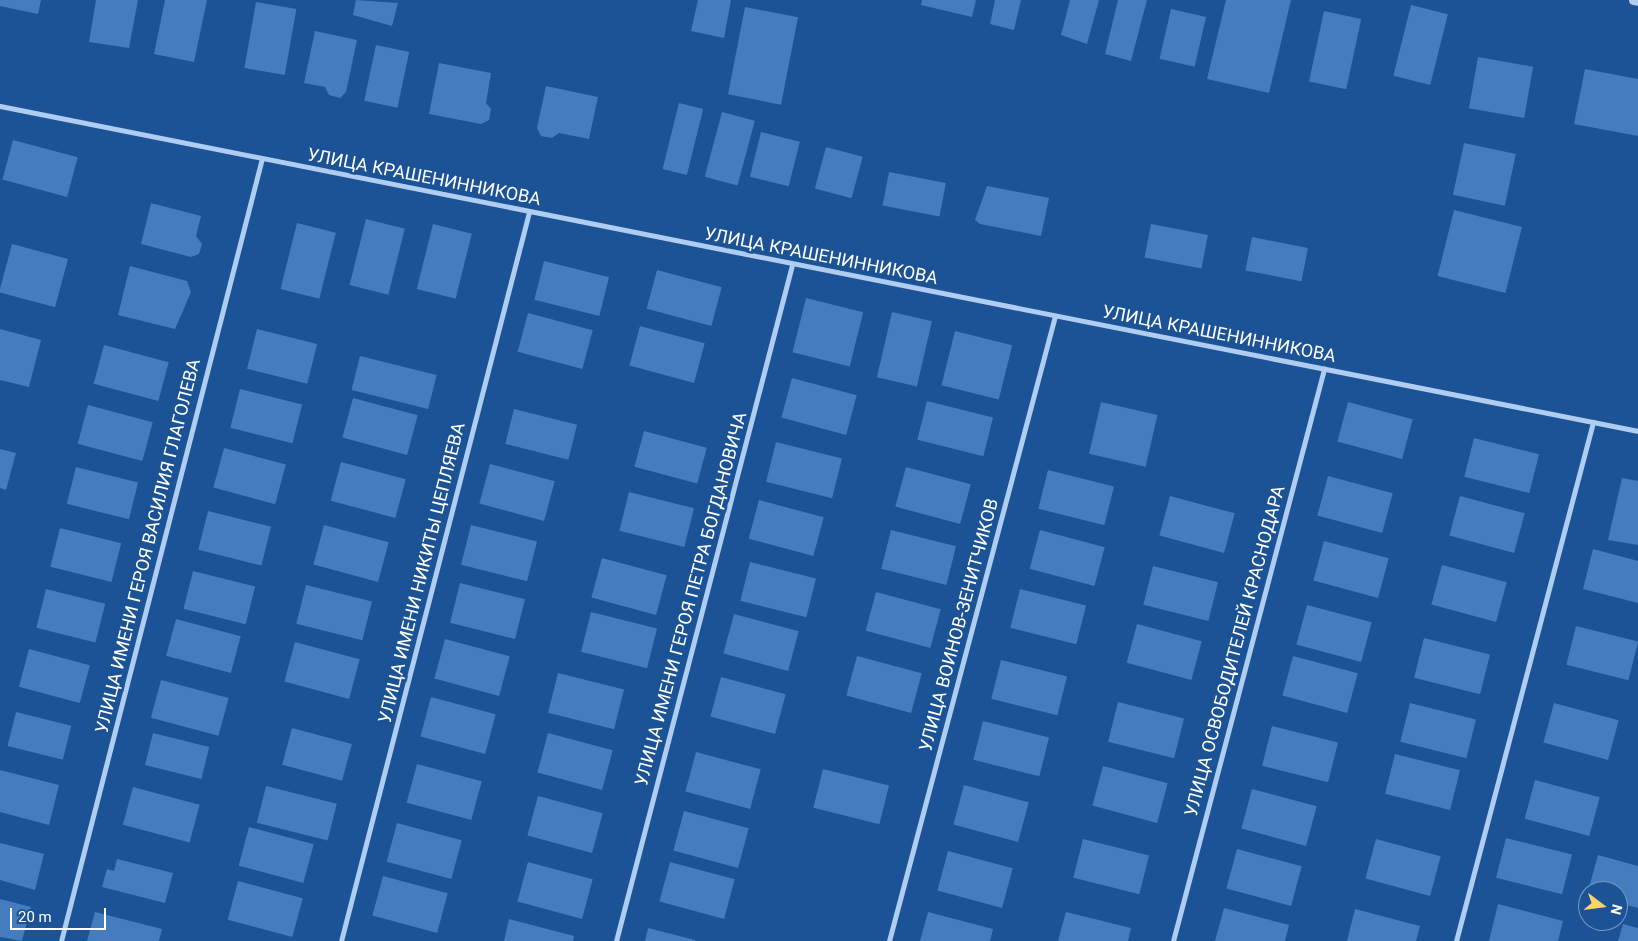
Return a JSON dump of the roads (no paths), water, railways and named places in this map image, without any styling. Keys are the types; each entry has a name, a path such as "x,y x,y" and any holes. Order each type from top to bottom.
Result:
{"street":[{"path":"1633,0 1638,1"},
{"name":"УЛИЦА КРАШЕНИННИКОВА","path":"0,106 792,265 1638,431"},
{"name":"УЛИЦА ИМЕНИ ГЕРОЯ ВАСИЛИЯ ГЛАГОЛЕВА","path":"61,941 262,158"},
{"name":"УЛИЦА ИМЕНИ НИКИТЫ ЦЕПЛЯЕВА","path":"341,941 529,212"},
{"name":"УЛИЦА ИМЕНИ ГЕРОЯ ПЕТРА БОГДАНОВИЧА","path":"616,941 792,265"},
{"name":"УЛИЦА ВОИНОВ-ЗЕНИТЧИКОВ","path":"889,941 1055,316"},
{"name":"УЛИЦА ОСВОБОДИТЕЛЕЙ КРАСНОДАРА","path":"1173,941 1324,369"},
{"path":"1456,941 1594,422"}]}
